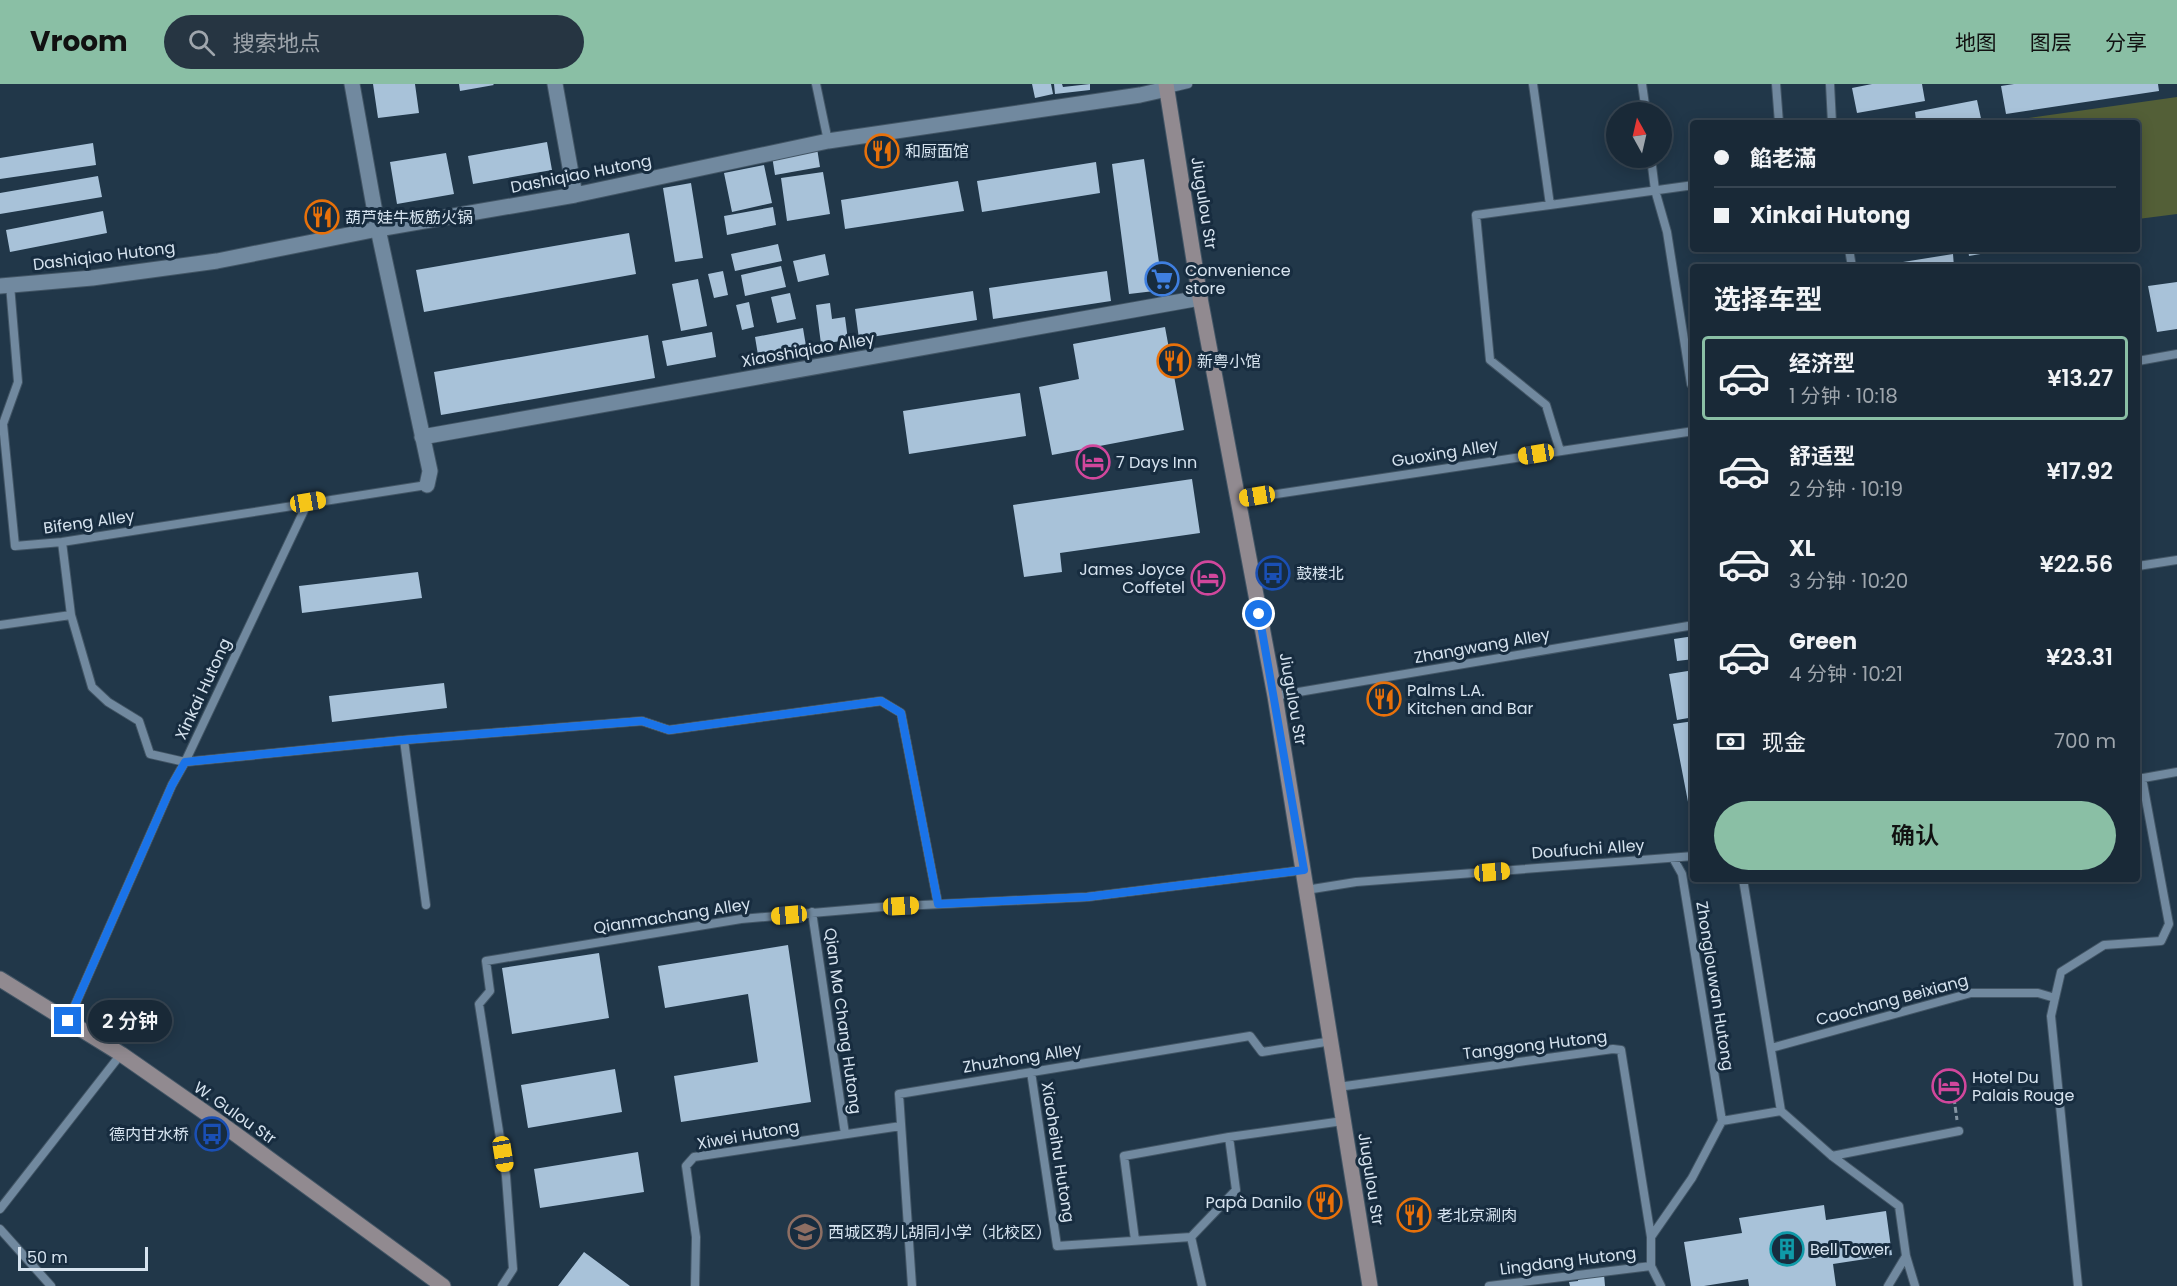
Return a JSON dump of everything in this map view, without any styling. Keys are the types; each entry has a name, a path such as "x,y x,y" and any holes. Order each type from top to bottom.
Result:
{"main road":[{"name":"Jiugulou Str","path":"1167,86 1200,298 1275,696 1370,1286"},
{"name":"W. Gulou Str","path":"0,979 121,1054 223,1125 443,1286"}],"street":[{"path":"352,84 378,229 430,471 427,484"},
{"path":"555,84 575,195"},
{"name":"Dashiqiao Hutong","path":"5,285 92,278 217,261 378,229 575,195 828,141 1140,95 1167,86"},
{"name":"Xiaoshiqiao Alley","path":"422,437 1200,298"}],"lane":[{"path":"816,84 828,141"},
{"path":"1167,86 1188,84"},
{"path":"1533,84 1550,205"},
{"path":"1642,84 1645,102"},
{"path":"1776,84 1779,120"},
{"path":"1830,84 1832,120"},
{"path":"1652,168 1655,190 1667,232 1690,378"},
{"path":"1560,451 1546,405 1490,360 1476,215 1690,185"},
{"name":"Bifeng Alley","path":"5,285 18,382 2,424 15,546 62,542 427,484"},
{"path":"2140,361 2177,354"},
{"name":"Guoxing Alley","path":"1237,500 1690,432"},
{"name":"Xinkai Hutong","path":"68,1021 172,785 308,502"},
{"path":"62,542 71,615 92,687 108,702 139,721 150,754 185,762 404,740 642,721 669,730 881,701 901,713 938,904"},
{"path":"2140,566 2177,560"},
{"path":"0,625 71,615"},
{"name":"Zhangwang Alley","path":"1275,696 1690,626"},
{"path":"404,740 426,905"},
{"path":"2078,1286 2051,1016 2061,972 2104,945 2161,941 2169,924 2140,779 2177,772"},
{"name":"Doufuchi Alley","path":"1306,890 1356,882 1690,856"},
{"name":"Zhonglouwan Hutong","path":"1673,858 1682,874 1722,1121"},
{"name":"Qianmachang Alley","path":"502,1286 513,1269 506,1176 480,1004 490,991 486,961 741,919 812,912 1087,897 1304,870"},
{"path":"1743,882 1781,1112 1832,1156 1899,1206 1906,1256 1915,1286"},
{"name":"Qian Ma Chang Hutong","path":"812,912 845,1134"},
{"name":"Caochang Beixiang","path":"1771,1048 1971,993 2038,993 2055,998"},
{"name":"Zhuzhong Alley","path":"912,1286 899,1094 1250,1036 1262,1052 1332,1041"},
{"name":"Tanggong Hutong","path":"1338,1087 1613,1049 1621,1050 1650,1237"},
{"path":"0,1209 121,1054"},
{"name":"Xiaoheihu Hutong","path":"1031,1072 1057,1246 1191,1237"},
{"path":"1661,1286 1651,1266 1650,1237 1692,1178 1722,1121 1781,1112"},
{"path":"1136,1240 1124,1156 1229,1137 1343,1121"},
{"name":"Xiwei Hutong","path":"695,1286 696,1237 686,1166 694,1157 901,1126"},
{"path":"1832,1156 1959,1131"},
{"path":"1202,1286 1191,1237 1236,1190 1229,1137"},
{"path":"0,1229 51,1286"},
{"path":"1888,1286 1906,1256"},
{"name":"Lingdang Hutong","path":"1489,1286 1651,1266"}],"path":[{"path":"1954,1098 1959,1131"}],"green space":[{"path":"2177,97 2177,214 2140,219 2140,120 2014,120"}],"building":[{"path":"373,84 415,84 419,113 378,118"},
{"path":"459,84 493,84 494,85 460,91"},
{"path":"1032,84 1051,84 1053,94 1035,98"},
{"path":"1054,84 1062,84 1063,87 1090,84 1090,90 1055,94"},
{"path":"1872,84 1922,84 1925,101 1857,113 1852,88"},
{"path":"2014,84 2158,84 2159,91 2006,114 2001,86"},
{"path":"1977,100 1981,120 1916,120 1915,112"},
{"path":"547,142 552,170 473,184 468,156"},
{"path":"93,143 96,165 0,179 0,158"},
{"path":"817,148 820,167 775,175 772,156"},
{"path":"446,153 454,194 397,204 390,162"},
{"path":"1144,159 1163,290 1129,294 1112,164"},
{"path":"1096,162 1100,193 982,212 977,181"},
{"path":"764,165 772,203 732,212 724,173"},
{"path":"823,172 830,214 787,221 781,178"},
{"path":"98,176 102,197 0,214 0,193"},
{"path":"958,181 964,211 845,229 841,200"},
{"path":"691,183 703,258 675,262 663,188"},
{"path":"773,207 776,225 727,235 724,216"},
{"path":"103,211 107,233 10,252 6,230"},
{"path":"629,233 636,274 424,312 416,270"},
{"path":"778,244 782,261 735,271 731,254"},
{"path":"1968,252 1992,252 1969,256"},
{"path":"825,254 829,275 798,282 793,261"},
{"path":"1953,254 1954,264 1903,264 1903,262"},
{"path":"781,266 786,287 745,296 741,275"},
{"path":"723,271 728,295 714,298 708,274"},
{"path":"1107,271 1111,301 993,319 989,288"},
{"path":"698,279 707,326 681,331 672,284"},
{"path":"2177,282 2177,329 2157,332 2148,286"},
{"path":"973,291 977,320 859,339 855,309"},
{"path":"790,293 796,319 777,323 771,297"},
{"path":"749,302 754,327 742,330 736,305"},
{"path":"830,303 832,319 845,317 848,340 821,344 816,305"},
{"path":"1165,327 1184,430 1052,455 1039,387 1079,379 1073,344"},
{"path":"803,328 806,346 758,355 755,337"},
{"path":"712,332 716,357 667,366 662,341"},
{"path":"648,335 655,378 441,415 434,372"},
{"path":"1020,393 1026,436 909,454 903,411"},
{"path":"1192,479 1200,533 1060,553 1062,572 1024,577 1013,505"},
{"path":"418,572 422,598 302,613 299,586"},
{"path":"1690,637 1690,659 1677,661 1674,639"},
{"path":"1690,671 1690,718 1677,720 1669,674"},
{"path":"444,683 447,708 332,722 329,696"},
{"path":"1690,722 1689,807 1673,724"},
{"path":"788,945 811,1102 681,1122 674,1076 758,1062 748,994 665,1008 658,966"},
{"path":"599,953 609,1018 512,1034 502,968"},
{"path":"615,1069 622,1112 528,1128 521,1085"},
{"path":"638,1152 644,1192 540,1208 534,1169"},
{"path":"1824,1205 1826,1220 1886,1211 1892,1255 1833,1264 1836,1286 1749,1286 1748,1279 1691,1286 1684,1242 1742,1233 1739,1218"},
{"path":"584,1252 630,1286 558,1286"},
{"path":"1604,1274 1605,1286 1570,1286 1569,1282 1578,1281 1578,1278"}],"place":[{"name":"和厨面馆","path":"882,151"},
{"name":"葫芦娃牛板筋火锅","path":"322,217"},
{"name":"Convenience store","path":"1162,279"},
{"name":"新粤小馆","path":"1174,361"},
{"name":"7 Days Inn","path":"1093,462"},
{"name":"鼓楼北","path":"1273,573"},
{"name":"James Joyce Coffetel","path":"1208,578"},
{"name":"Palms L.A. Kitchen and Bar","path":"1384,699"},
{"name":"Hotel Du Palais Rouge","path":"1949,1086"},
{"name":"德内甘水桥","path":"212,1134"},
{"name":"Papà Danilo","path":"1325,1202"},
{"name":"老北京涮肉","path":"1414,1215"},
{"name":"西城区鸦儿胡同小学（北校区）","path":"805,1232"},
{"name":"Bell Tower","path":"1787,1249"}],"route":[{"path":"68,1021 172,785 185,762 404,740 642,721 669,730 881,701 901,713 938,904 1087,897 1304,870 1259,614"}]}
